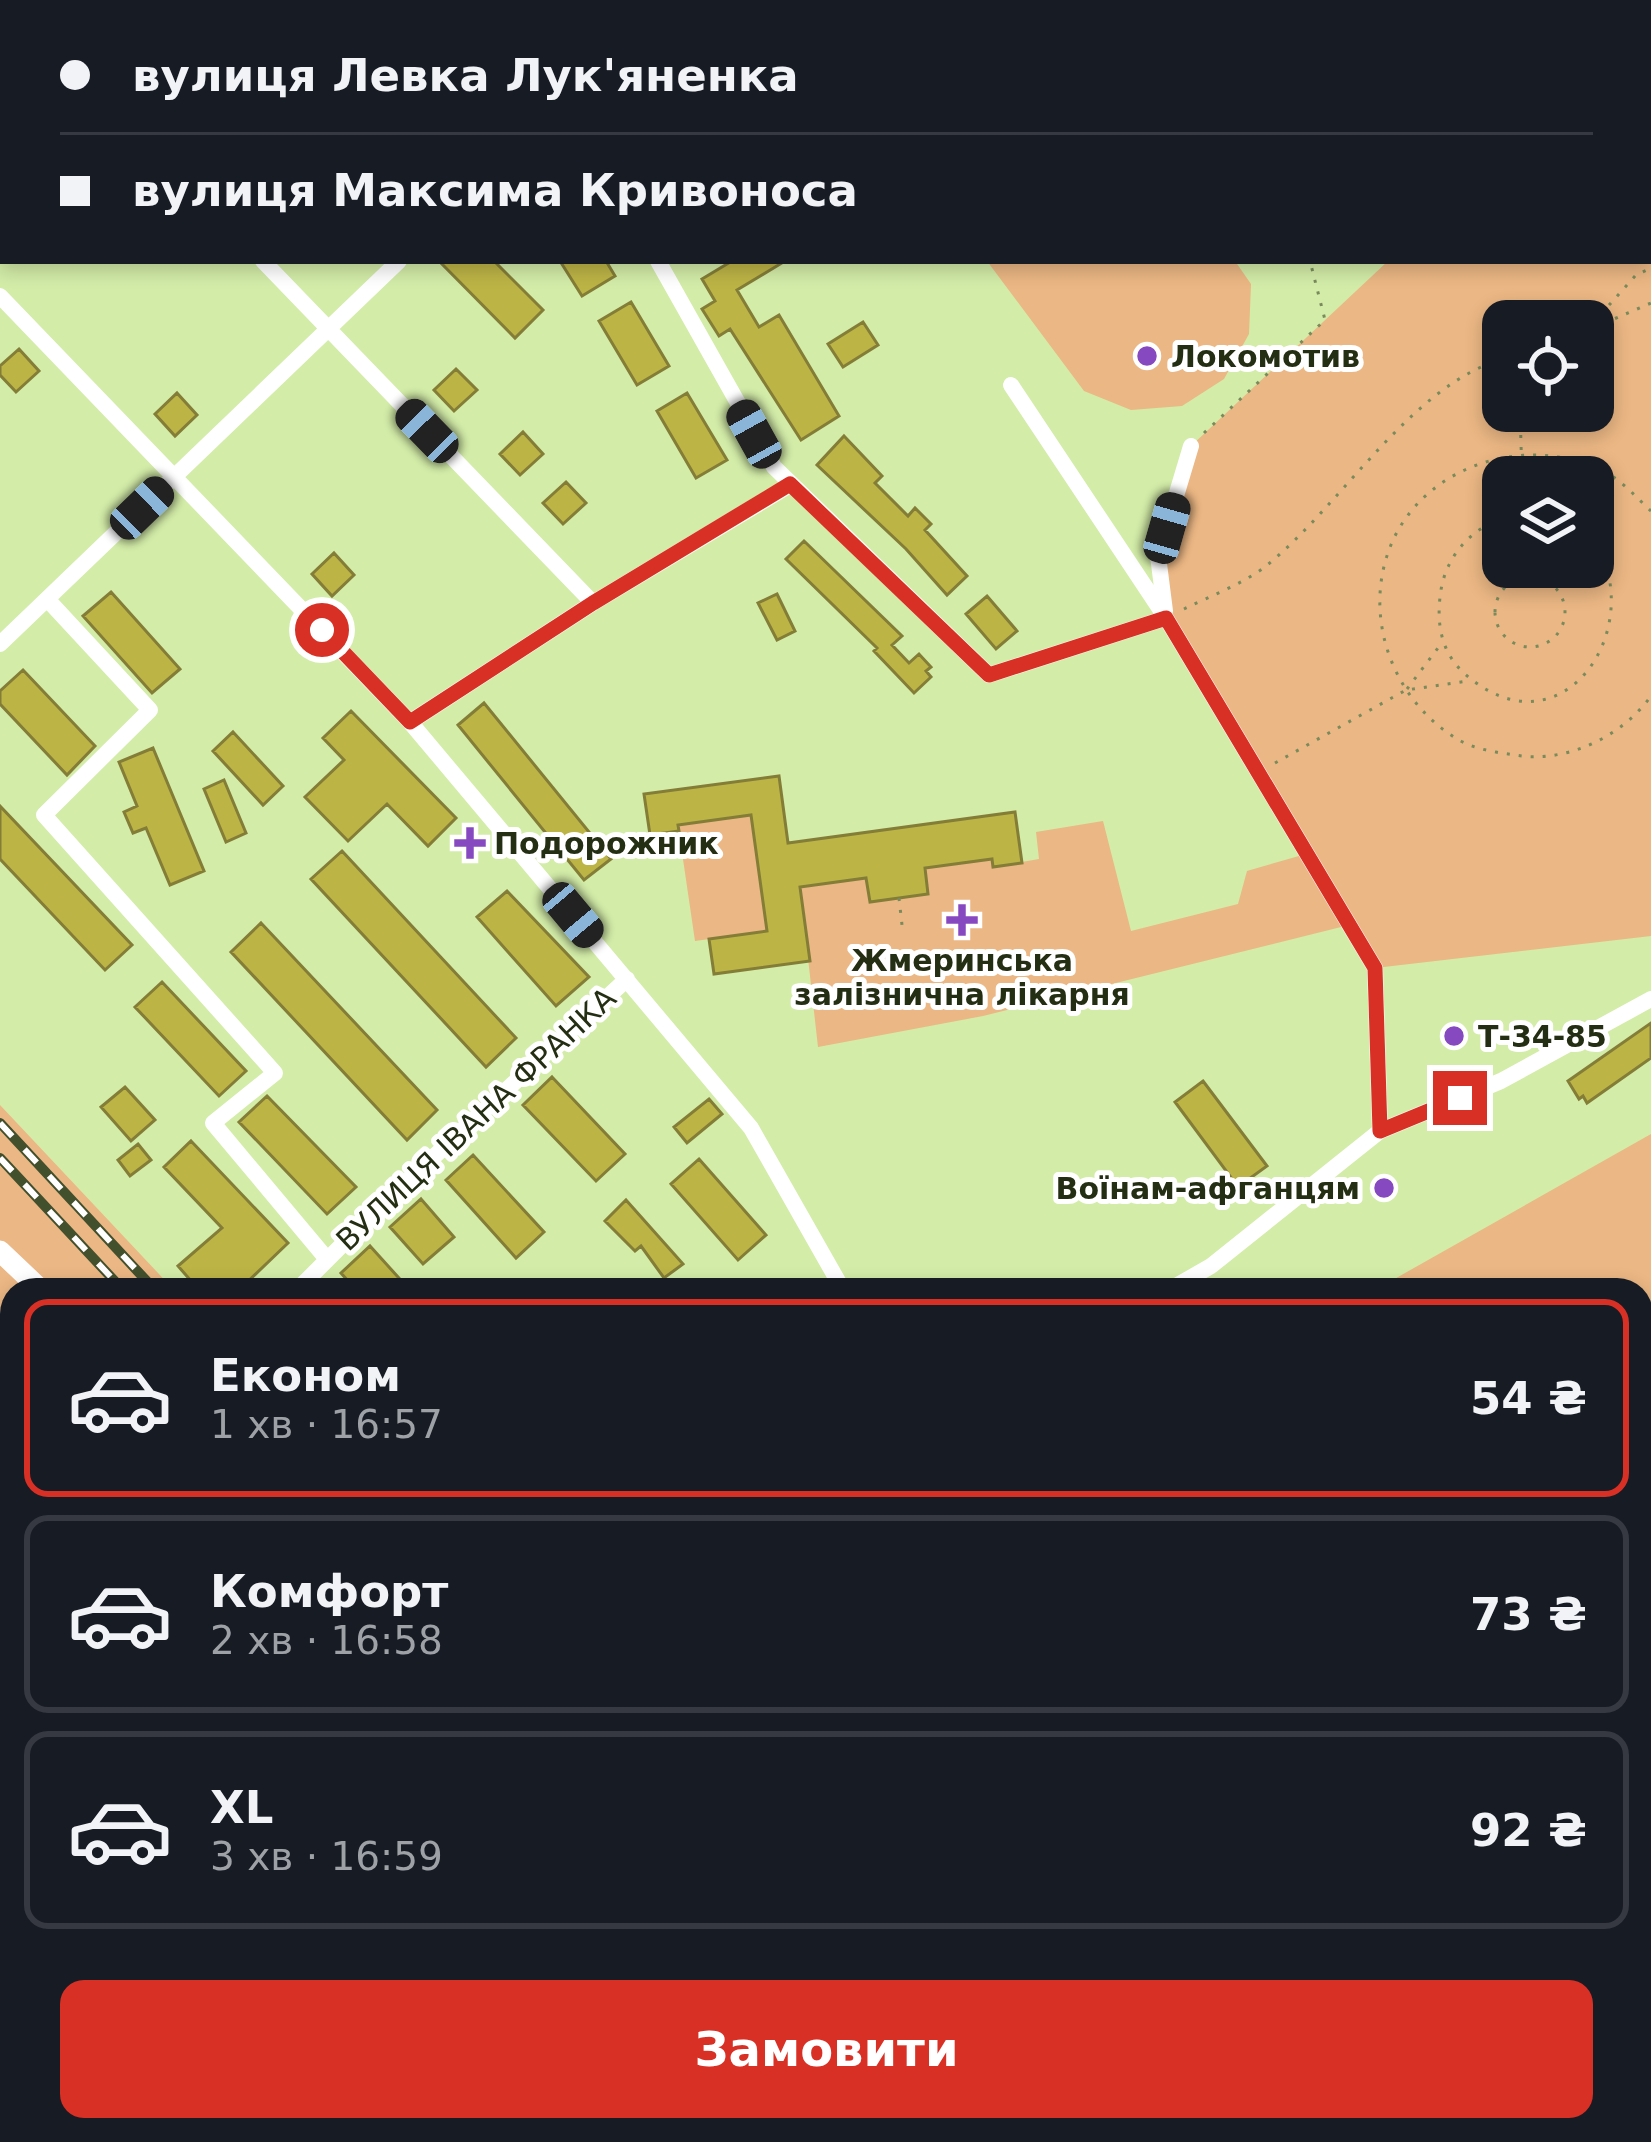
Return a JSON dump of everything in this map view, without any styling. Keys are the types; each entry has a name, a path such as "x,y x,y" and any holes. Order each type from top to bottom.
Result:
{"main road":[{"path":"0,1251 28,1278"}],"street":[{"path":"266,264 593,603"},
{"path":"4,632 47,599 396,264"},
{"path":"660,264 763,451 790,484 989,675 1166,618"},
{"path":"0,296 410,722 751,1128 836,1278"},
{"path":"1011,386 1166,618 1375,968 1380,1131"},
{"path":"1166,618 1158,556 1190,446"},
{"path":"410,722 593,603 790,484"},
{"name":"ВУЛИЦЯ ІВАНА ФРАНКА","path":"47,599 151,710 44,815 275,1073 213,1123 326,1258"},
{"name":"ВУЛИЦЯ ІВАНА ФРАНКА","path":"308,1278 627,979"},
{"path":"1190,1278 1380,1131 1501,1081 1651,999"}],"path":[{"path":"1190,446 1325,320 1311,264"},
{"path":"1614,301 1636,275 1651,268"},
{"path":"1614,318 1651,303"},
{"path":"1166,618 1263,569 1339,497 1430,396 1482,366"},
{"path":"1520,432 1521,456"},
{"path":"1651,512 1610,475 1550,454 1521,453 1455,473 1414,508 1394,537 1379,587 1387,658 1414,704 1454,738 1479,749 1532,758 1593,745 1637,716 1651,696"},
{"path":"1482,529 1460,545 1443,573 1437,615 1457,667 1481,688 1518,702 1551,701 1579,688"},
{"path":"1526,578 1550,583 1564,602 1561,630 1540,646 1506,638 1495,612 1506,586 1526,578"},
{"path":"1406,690 1444,641"},
{"path":"1258,772 1406,690 1473,681"},
{"path":"898,898 902,925"}],"shaded area":[{"name":"Локомотив","path":"989,264 1237,264 1251,284 1249,334 1224,379 1182,406 1131,410 1084,391"},
{"path":"1385,264 1651,264 1651,936 1375,968 1349,925 983,1016 818,1047 800,887 866,878 870,902 927,894 925,868 992,859 993,867 1039,859 1036,832 1103,821 1131,931 1238,904 1247,871 1306,854 1166,618 1158,556 1191,446"},
{"path":"751,815 767,931 695,941 678,825"},
{"path":"0,1105 163,1278 0,1278"},
{"path":"1651,1134 1651,1278 1396,1278"}],"building":[{"path":"442,264 497,264 543,310 515,338"},
{"path":"562,264 608,264 615,276 582,296"},
{"path":"727,264 780,264 737,290 759,327 779,315 839,416 801,440 730,329 719,336 702,309 715,301 702,279"},
{"path":"631,302 669,366 637,385 599,321"},
{"path":"863,322 878,345 843,367 828,344"},
{"path":"19,349 39,371 16,392 0,375 0,366"},
{"path":"456,369 477,390 454,411 434,390"},
{"path":"177,393 197,415 175,436 155,414"},
{"path":"687,393 727,460 696,478 657,411"},
{"path":"523,432 543,454 520,475 500,454"},
{"path":"844,436 882,476 875,483 908,516 915,508 931,524 925,530 967,576 947,595 817,465"},
{"path":"566,482 586,503 563,524 543,503"},
{"path":"804,541 902,636 892,645 909,663 919,654 931,667 926,671 931,677 914,693 874,651 877,648 786,559"},
{"path":"334,553 354,575 332,596 312,574"},
{"path":"111,592 180,669 152,693 83,616"},
{"path":"777,594 795,631 777,640 758,603"},
{"path":"987,596 1017,631 996,649 966,614"},
{"path":"23,670 95,746 67,775 0,704 0,691"},
{"path":"484,703 611,859 584,880 458,725"},
{"path":"351,711 456,818 428,846 387,804 348,841 305,797 344,760 323,738"},
{"path":"233,732 283,786 263,805 213,751"},
{"path":"153,748 204,871 170,885 146,828 133,833 124,812 137,806 119,762"},
{"path":"779,776 788,843 1015,812 1022,863 993,867 992,859 925,868 928,894 870,902 866,878 800,887 810,961 714,974 709,939 767,931 751,815 678,825 679,831 650,835 644,794"},
{"path":"224,780 246,833 226,842 204,789"},
{"path":"0,806 132,945 105,970 0,859"},
{"path":"342,851 516,1038 486,1067 311,879"},
{"path":"507,891 589,977 556,1006 477,917"},
{"path":"261,923 437,1110 407,1140 231,952"},
{"path":"162,982 246,1071 219,1096 135,1007"},
{"path":"1651,1023 1651,1058 1587,1103 1583,1096 1579,1099 1568,1081"},
{"path":"552,1077 625,1154 596,1181 523,1105"},
{"path":"1203,1081 1267,1166 1238,1187 1175,1102"},
{"path":"125,1087 155,1120 131,1141 101,1107"},
{"path":"267,1096 356,1187 327,1214 239,1122"},
{"path":"709,1099 722,1114 687,1143 674,1127"},
{"path":"191,1141 288,1243 252,1278 188,1278 178,1266 222,1228 164,1167"},
{"path":"138,1144 151,1160 130,1176 118,1160"},
{"path":"473,1155 544,1232 516,1258 446,1180"},
{"path":"699,1159 766,1235 738,1260 671,1184"},
{"path":"421,1199 454,1237 423,1264 390,1227"},
{"path":"626,1200 683,1264 664,1278 641,1246 635,1251 605,1221"},
{"path":"370,1246 399,1278 345,1278 341,1273"}],"railway":[{"path":"0,1123 144,1278"},
{"path":"0,1158 112,1278"}],"place":[{"name":"Локомотив","path":"1147,356"},
{"name":"Подорожник","path":"470,843"},
{"name":"Жмеринська залізнична лікарня","path":"962,920"},
{"name":"Т-34-85","path":"1454,1036"},
{"name":"Воїнам-афганцям","path":"1384,1188"}],"route":[{"path":"322,630 410,722 593,603 790,484 989,675 1166,618 1375,968 1380,1131 1460,1098"}]}
